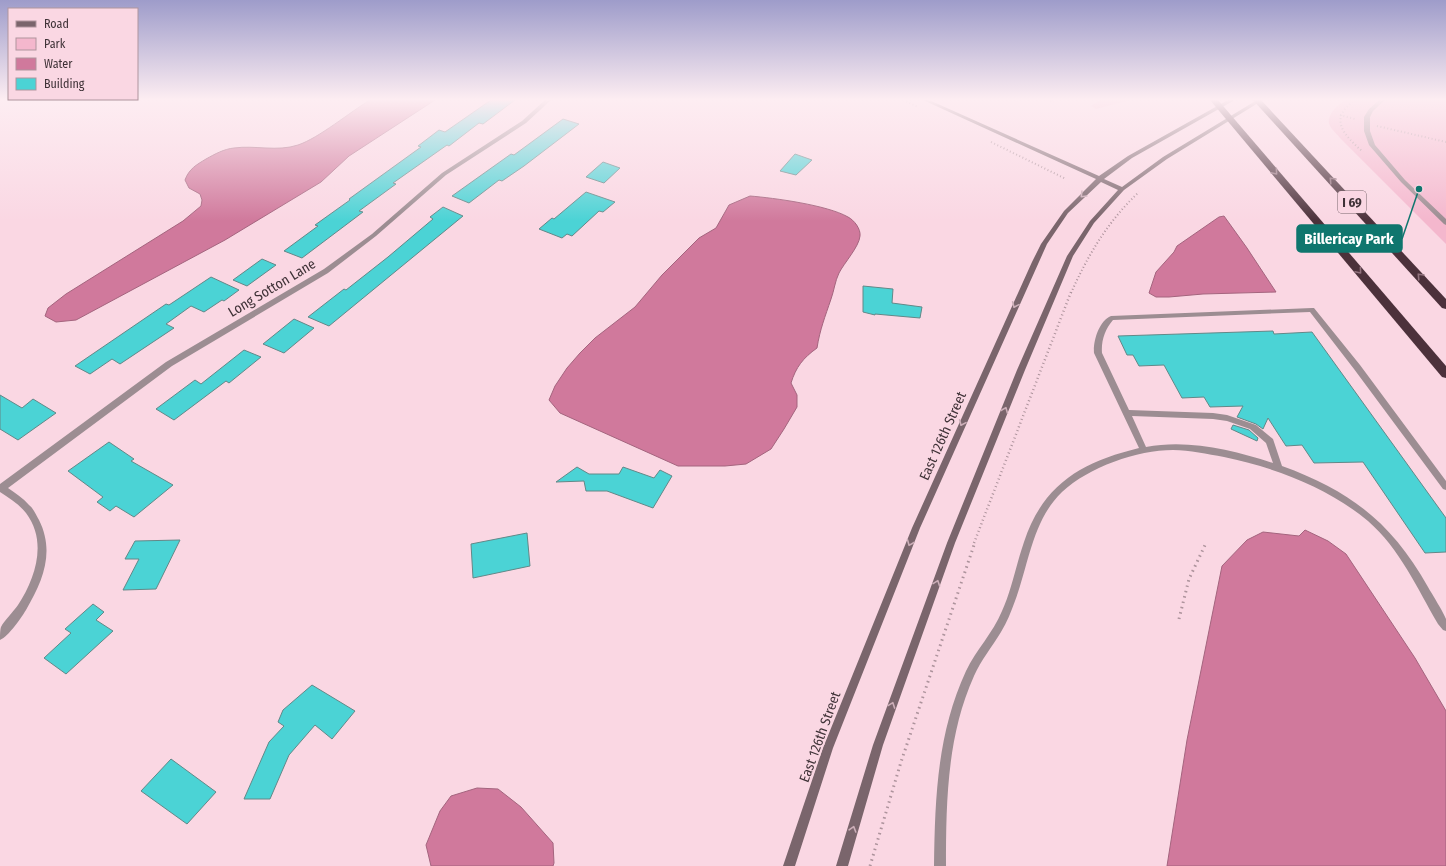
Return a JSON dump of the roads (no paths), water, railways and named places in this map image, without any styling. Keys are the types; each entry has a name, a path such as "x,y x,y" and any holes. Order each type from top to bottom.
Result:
{"highway":[{"path":"1248,140 1446,374"},
{"name":"I 69","path":"1295,140 1446,305"}],"main road":[{"path":"1014,140 1122,189"},
{"name":"East 126th Street","path":"789,866 828,748 916,528 1003,331 1044,244 1066,212 1098,179 1130,157 1160,140"},
{"path":"842,866 878,745 951,543 1021,370 1070,256 1092,222 1122,189 1192,140"}],"street":[{"name":"Long Sotton Lane","path":"0,488 168,364 300,287 331,267 374,235 452,169 496,140"},
{"path":"1370,140 1372,145 1403,181 1446,223"},
{"path":"1144,450 1098,353 1097,348 1107,322 1112,318 1312,310 1357,367 1446,487"},
{"path":"1127,413 1213,416 1227,418 1253,427 1270,441 1278,467"},
{"path":"940,866 940,809 945,754 955,715 970,674 983,649 1003,620 1013,599 1034,528 1048,503 1065,484 1088,469 1144,450 1168,447 1198,449 1239,456 1278,467 1298,475 1337,496 1371,519 1390,539 1414,572 1446,627"},
{"path":"0,488 25,507 38,524 41,534 41,566 36,582 28,597 0,635"}],"water":[{"path":"309,140 373,140 349,156 321,182 225,240 76,320 56,322 45,316 48,308 66,294 183,221 201,206 202,200 200,194 189,188 185,180 191,170 199,163 216,154 230,149 242,147 282,148"},
{"path":"750,196 800,203 839,213 853,220 860,233 857,245 838,276 821,329 817,348 801,363 793,377 791,383 797,395 797,407 771,449 746,464 725,466 678,466 560,413 549,400 555,386 567,368 580,353 595,338 635,307 662,275 699,238 716,228 729,205"},
{"path":"1224,216 1276,292 1203,294 1169,297 1156,297 1149,293 1156,272 1174,252 1177,246 1219,217"},
{"path":"1305,530 1328,541 1346,554 1415,658 1446,711 1446,866 1167,866 1187,740 1222,566 1247,540 1263,532 1299,536"},
{"path":"477,788 498,789 521,807 553,843 553,866 431,866 426,845 440,811 451,796"}],"place":[{"name":"Billericay Park","path":"1419,189"}]}
